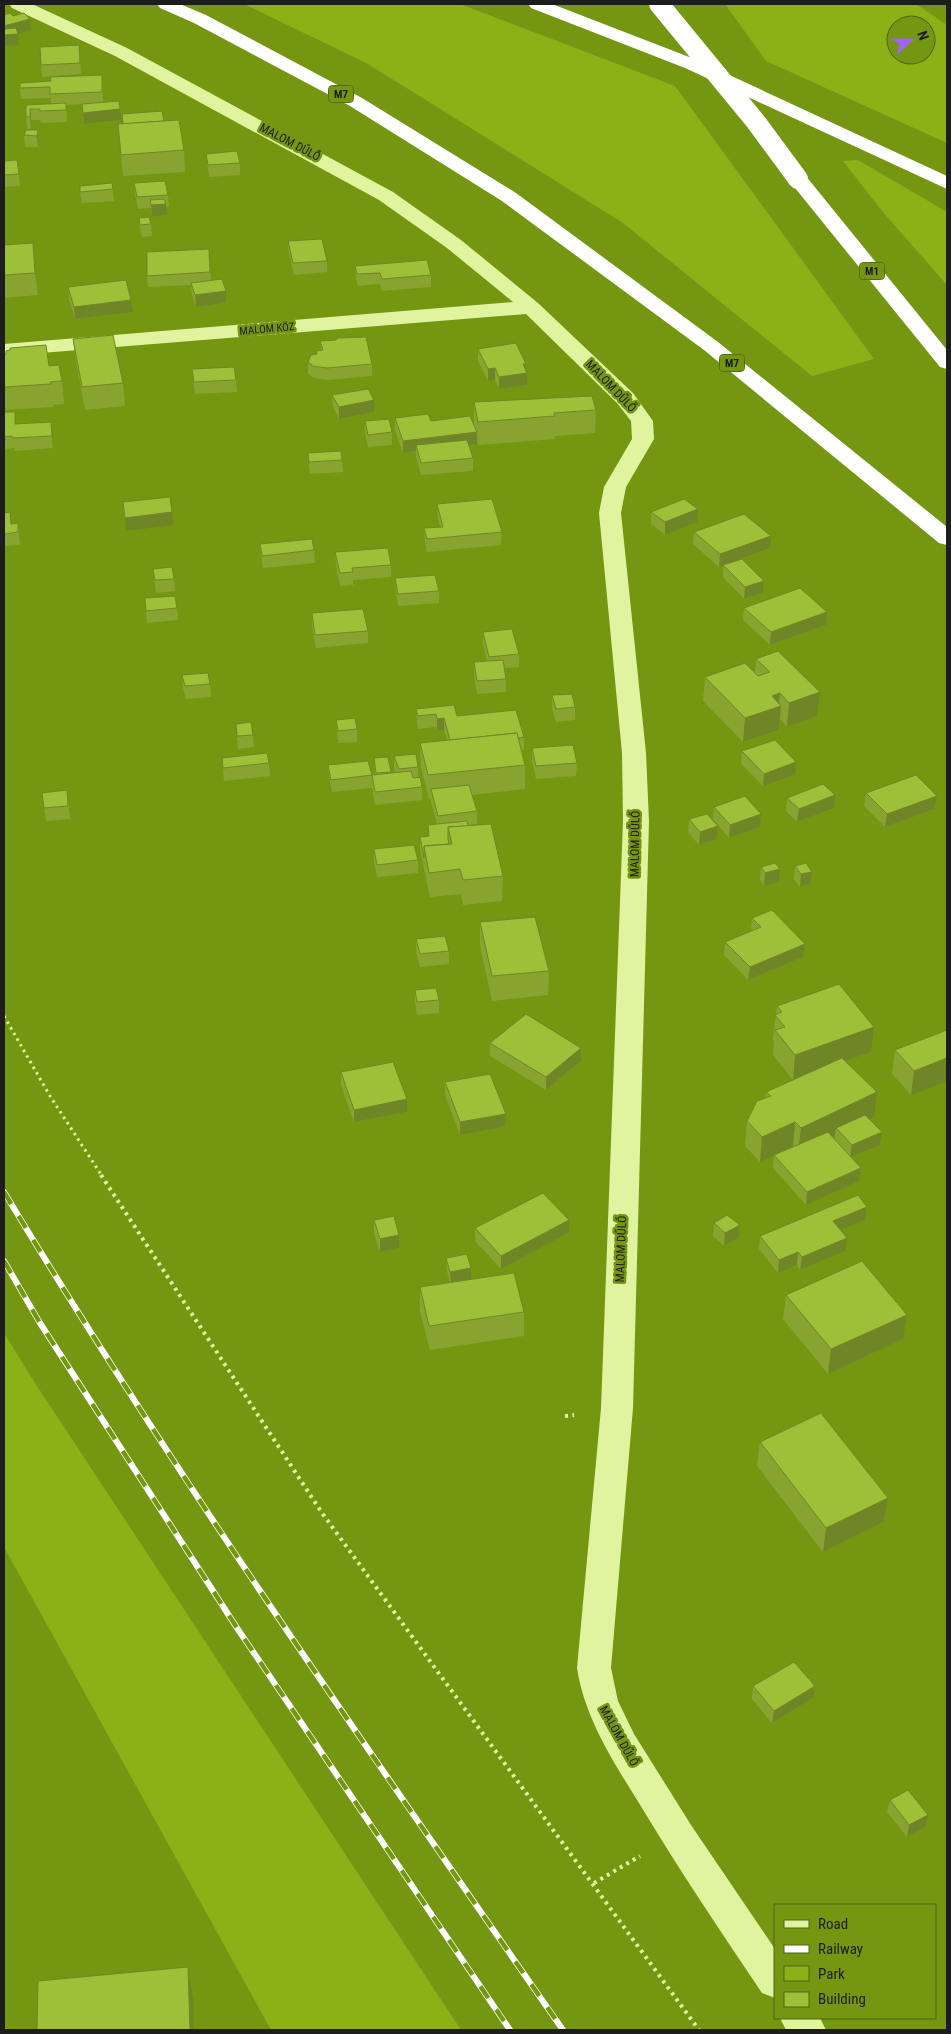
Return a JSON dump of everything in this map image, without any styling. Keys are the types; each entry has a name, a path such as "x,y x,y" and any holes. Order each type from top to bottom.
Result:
{"highway":[{"name":"M7","path":"166,4 200,19 356,102 509,197 711,346 947,538"},
{"path":"537,4 691,64 947,183"},
{"name":"M1","path":"659,4 756,122 798,180 947,363"}],"street":[{"name":"MALOM DŰLŐ","path":"18,4 121,52 329,163 386,196 454,244 531,307 625,398 639,414 644,432 640,447 615,487 610,513 634,753 636,820 617,1408 594,1668 595,1686 605,1716 677,1834 774,1980"},
{"name":"MALOM KÖZ","path":"4,350 531,307"},
{"path":"800,2019 807,2030"}],"path":[{"path":"4,1016 50,1096 322,1513 594,1883 699,2030"},
{"path":"594,1883 677,1834"}],"green space":[{"path":"244,4 460,4 675,86 874,359 812,376 623,223 368,64"},
{"path":"725,4 916,4 932,15 886,15 886,65 936,65 936,18 947,25 947,143 766,61"},
{"path":"858,160 947,212 947,285 882,211 843,161"},
{"path":"4,1333 461,2030 271,2030 4,1547"}],"building":[{"path":"10,13 13,16 24,13 30,19 4,26 4,15"},
{"path":"16,28 18,34 4,35 4,29"},
{"path":"79,45 80,63 41,65 40,47"},
{"path":"102,75 102,92 50,94 50,87 20,88 20,83 51,81 50,77"},
{"path":"119,101 120,109 83,113 82,104"},
{"path":"66,103 66,110 40,111 40,109 30,109 30,117 26,117 26,105"},
{"path":"162,111 164,121 123,124 122,114"},
{"path":"179,120 184,150 121,155 118,124"},
{"path":"26,130 38,130 37,136 24,135"},
{"path":"237,151 240,163 208,165 206,154"},
{"path":"17,160 19,174 4,175 4,161"},
{"path":"165,181 168,195 137,197 134,183"},
{"path":"112,183 113,189 80,192 80,186"},
{"path":"164,199 166,204 151,205 150,200"},
{"path":"149,217 151,224 140,225 139,218"},
{"path":"322,239 327,261 293,263 288,241"},
{"path":"33,243 35,273 4,275 4,245"},
{"path":"209,249 210,272 147,276 147,252"},
{"path":"427,260 431,275 382,279 380,273 357,274 355,266"},
{"path":"222,279 226,291 195,295 191,283"},
{"path":"126,280 131,300 74,307 68,287"},
{"path":"113,335 123,383 82,387 73,339"},
{"path":"366,337 372,364 327,368 313,366 308,362 311,355 317,354 316,351 323,350 320,341"},
{"path":"516,343 526,364 523,364 527,373 499,377 495,368 488,369 478,349"},
{"path":"46,345 49,366 59,365 62,381 50,382 51,384 4,387 4,355 6,351 10,350 10,348"},
{"path":"234,367 236,380 194,382 192,369"},
{"path":"368,389 374,400 339,407 332,395"},
{"path":"592,396 596,410 554,413 555,416 478,422 474,402"},
{"path":"4,412 15,412 15,424 51,422 52,436 4,437"},
{"path":"428,414 431,421 470,416 477,432 403,441 395,418"},
{"path":"389,419 392,432 368,435 365,421"},
{"path":"467,440 473,458 421,463 416,445"},
{"path":"341,451 342,460 309,462 308,453"},
{"path":"170,497 172,512 125,518 123,502"},
{"path":"492,499 502,532 427,539 424,528 443,527 437,504"},
{"path":"684,499 698,509 665,522 651,512"},
{"path":"10,512 11,524 18,523 18,532 4,534 4,513"},
{"path":"744,514 771,536 720,554 694,532"},
{"path":"312,539 314,550 262,556 260,544"},
{"path":"388,548 391,565 352,568 353,572 340,573 335,552"},
{"path":"742,559 764,581 745,587 723,565"},
{"path":"172,567 174,579 155,580 153,569"},
{"path":"435,575 439,591 398,594 395,578"},
{"path":"800,588 827,612 771,632 744,608"},
{"path":"175,596 177,608 146,611 145,598"},
{"path":"363,609 368,631 315,635 312,613"},
{"path":"512,629 519,654 489,657 483,632"},
{"path":"778,651 820,692 789,703 780,693 772,696 781,706 745,718 705,677 745,663 758,676 770,672 756,659"},
{"path":"503,660 506,679 477,681 474,662"},
{"path":"208,673 210,684 185,686 182,675"},
{"path":"572,694 575,707 556,709 552,695"},
{"path":"454,705 457,716 516,710 524,737 518,738 517,733 450,740 444,718 437,719 436,714 418,716 416,709"},
{"path":"355,718 357,729 338,731 336,720"},
{"path":"251,722 253,735 237,736 236,724"},
{"path":"517,733 525,765 428,775 420,743"},
{"path":"775,740 796,762 764,774 742,751"},
{"path":"573,745 577,763 536,766 532,748"},
{"path":"267,753 269,763 223,768 222,758"},
{"path":"416,754 418,767 399,769 394,756"},
{"path":"388,757 391,772 376,773 374,758"},
{"path":"368,761 372,775 331,780 328,765"},
{"path":"411,771 413,778 420,777 422,787 375,792 372,775"},
{"path":"916,775 937,796 887,814 866,793"},
{"path":"823,784 835,795 799,809 787,798"},
{"path":"469,785 477,811 438,816 431,789"},
{"path":"67,790 68,806 44,808 42,793"},
{"path":"745,796 761,814 730,825 714,807"},
{"path":"707,814 718,826 700,832 689,819"},
{"path":"467,821 468,826 448,827 449,844 424,846 424,858 420,837 429,836 428,825"},
{"path":"491,824 503,876 463,880 460,869 429,873 424,846 452,844 448,827"},
{"path":"414,845 418,860 377,865 374,849"},
{"path":"775,863 780,869 765,873 761,867"},
{"path":"806,863 812,872 801,874 795,866"},
{"path":"772,910 805,944 750,967 725,942 761,927 752,918"},
{"path":"535,917 549,971 492,976 480,922"},
{"path":"445,936 449,951 420,954 416,939"},
{"path":"839,984 874,1027 795,1055 775,1030 785,1027 775,1015 782,1012 777,1006"},
{"path":"436,988 439,1000 417,1002 415,990"},
{"path":"526,1014 581,1048 546,1077 490,1043"},
{"path":"947,1030 947,1058 914,1071 895,1050"},
{"path":"842,1058 877,1092 801,1128 795,1122 762,1137 747,1121 757,1101 771,1096 766,1092"},
{"path":"393,1062 407,1099 354,1110 341,1072"},
{"path":"490,1074 506,1114 460,1122 445,1082"},
{"path":"865,1115 882,1132 852,1145 836,1128"},
{"path":"828,1132 861,1168 807,1192 774,1155"},
{"path":"543,1193 569,1220 501,1256 475,1228"},
{"path":"858,1195 867,1207 833,1221 847,1238 802,1257 798,1252 779,1260 760,1236"},
{"path":"727,1215 740,1225 725,1233 714,1223"},
{"path":"394,1216 399,1235 380,1239 374,1220"},
{"path":"467,1254 471,1268 450,1272 446,1258"},
{"path":"862,1261 907,1315 831,1349 786,1295"},
{"path":"514,1273 524,1312 429,1326 420,1287"},
{"path":"821,1413 888,1498 826,1528 760,1442"},
{"path":"794,1662 815,1686 774,1711 753,1686"},
{"path":"908,1790 928,1815 909,1825 890,1800"},
{"path":"188,1967 190,2030 37,2030 38,1981"}],"railway":[{"path":"4,1192 138,1406 277,1616 563,2030"},
{"path":"4,1261 40,1323 237,1628 510,2030"}]}
